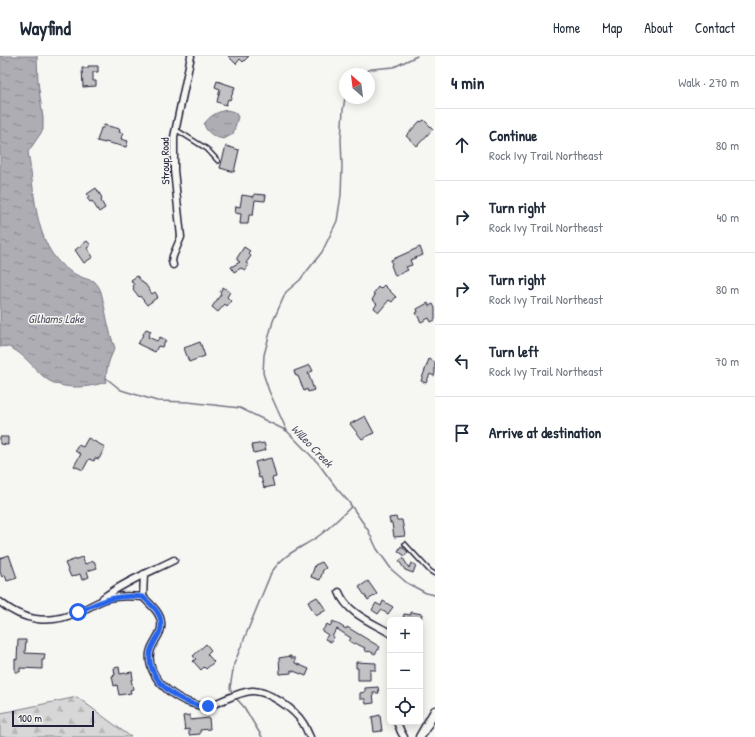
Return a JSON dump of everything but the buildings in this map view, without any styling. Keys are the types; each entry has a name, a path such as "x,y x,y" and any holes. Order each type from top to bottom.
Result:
{"street":[{"name":"Stroup Road","path":"173,265 173,256 181,237 173,150 175,129 191,56"},
{"path":"97,603 109,593 174,560"},
{"path":"143,597 144,574"},
{"path":"339,592 342,600 349,608 387,631"},
{"path":"0,602 17,614 36,619 55,619 67,617 108,598 120,596 143,597 158,613 161,621 159,635 150,653 151,666 159,683 167,690 194,705 208,706 251,691 266,695 279,701 293,711 303,723 310,737"},
{"path":"420,737 435,711"},
{"path":"398,725 400,732 404,737"}],"lane":[{"path":"175,129 207,149 218,161"},
{"path":"405,544 430,571 435,574"}],"green space":[{"path":"77,697 131,737 0,737 0,712"}],"water":[{"name":"Gilhams Lake","path":"0,56 37,56 43,130 28,152 36,211 41,230 48,247 59,262 74,273 94,281 101,291 115,348 108,364 106,382 84,387 69,387 54,383 43,376 26,359 13,349 0,347"},
{"path":"227,110 235,112 238,117 233,134 224,139 218,138 207,130 204,124 214,115"}],"waterway":[{"path":"375,69 394,67 417,56"},
{"path":"287,431 269,391 263,373 264,355 273,321 286,292 300,280 322,252 337,221 341,195 341,139 344,104"},
{"name":"Willeo Creek","path":"106,378 121,390 157,401 188,402 240,408 287,431 318,463 348,501 368,530 377,549 392,570 407,583 426,593 435,595"},
{"path":"233,694 230,688 234,664 271,573 288,555 324,532 351,507"},
{"path":"235,697 244,707 262,737"}],"route":[{"path":"78,612 108,598 120,596 143,597 158,613 161,621 161,630 150,653 151,666 156,678 162,687 184,700 194,705 208,706"}]}
